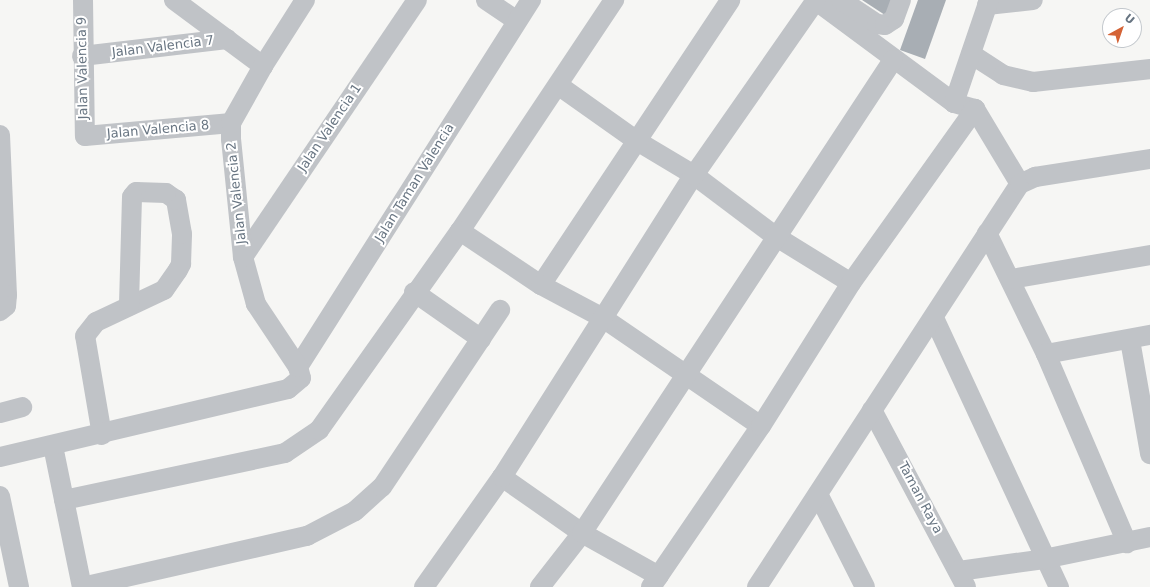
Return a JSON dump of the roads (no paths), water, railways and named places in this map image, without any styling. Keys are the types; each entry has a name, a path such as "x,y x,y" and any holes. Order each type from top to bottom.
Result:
{"street":[{"name":"Jalan Valencia 9","path":"83,0 82,56 85,136"},
{"name":"Jalan Valencia 7","path":"174,0 227,39"},
{"name":"Jalan Valencia 2","path":"298,367 256,304 243,257 233,182 231,123 263,66 305,0"},
{"name":"Jalan Valencia 1","path":"243,257 417,0"},
{"path":"486,0 517,21"},
{"name":"Jalan Taman Valencia","path":"298,367 531,0"},
{"path":"64,500 285,453 319,430 414,292 425,284 614,0"},
{"path":"541,285 730,0"},
{"path":"424,587 502,477 694,175 815,0 893,60 954,103 975,109 1020,184"},
{"path":"841,0 877,24 885,25 894,19 901,0"},
{"path":"954,103 988,2 1034,0"},
{"name":"Jalan Valencia 7","path":"82,56 227,39"},
{"path":"227,39 263,66"},
{"path":"971,54 1003,75 1033,82 1150,69"},
{"path":"540,587 582,533 775,236 893,60"},
{"path":"558,86 637,141 694,175 775,236 851,283"},
{"path":"502,477 655,582 761,426 851,283 975,109"},
{"name":"Jalan Valencia 8","path":"85,136 231,123"},
{"path":"0,135 7,295 6,306 0,311"},
{"path":"762,584 872,410 934,318 987,233 1020,184 1035,177 1150,159"},
{"path":"102,435 85,336 96,322 164,290 181,264 182,234 176,200 166,193 136,192 132,197 129,306"},
{"path":"460,231 541,285 603,318 685,376 761,426"},
{"path":"987,233 1011,279 1046,354 1127,543"},
{"path":"1011,279 1150,255"},
{"path":"414,292 481,339"},
{"path":"53,446 82,587 307,536 355,511 382,488 500,310"},
{"path":"934,318 1044,559 1059,587"},
{"path":"1046,354 1130,340 1150,335"},
{"path":"1130,340 1150,454"},
{"path":"0,457 102,435 288,389 301,378 298,367"},
{"path":"0,413 22,407"},
{"name":"Taman Raya","path":"872,410 962,579"},
{"path":"818,494 865,587"},
{"path":"0,496 19,587"},
{"path":"962,579 1044,559 1127,543 1150,537"}]}
